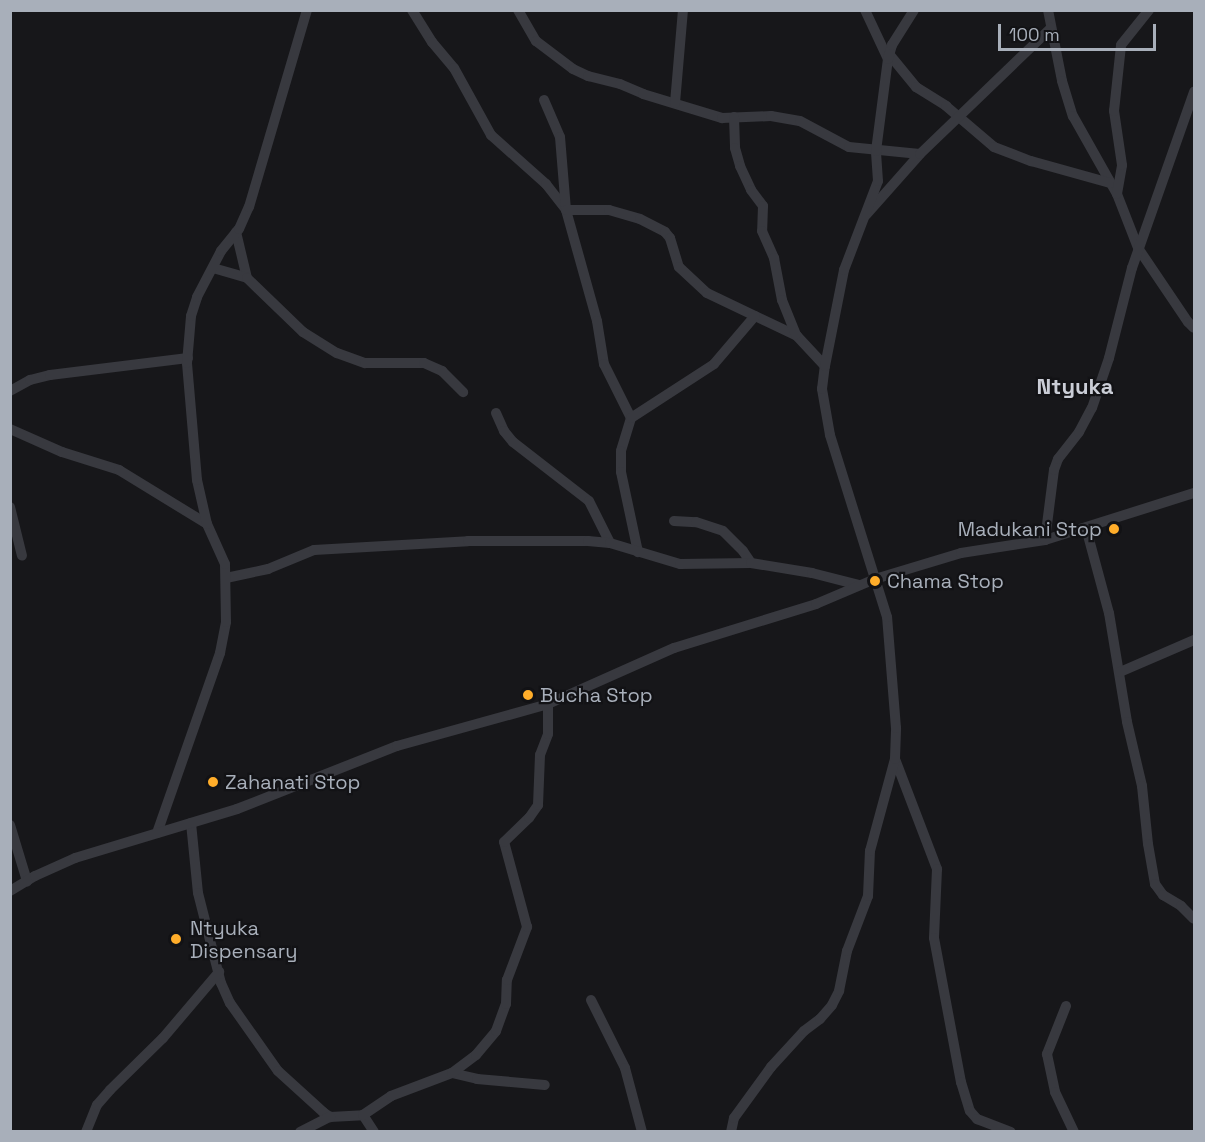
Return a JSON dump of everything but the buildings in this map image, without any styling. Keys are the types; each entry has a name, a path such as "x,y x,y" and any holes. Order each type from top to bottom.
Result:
{"street":[{"path":"157,833 220,653 226,622 226,578 223,555 207,524 198,480 188,358 191,316 197,297 221,251 236,232 249,207 307,10"},
{"path":"412,10 432,42 454,68 491,135 538,176 566,210"},
{"path":"518,10 536,41 573,69 588,76 621,84 643,94 722,118 771,116 800,121 849,147 920,154"},
{"path":"675,103 683,10"},
{"path":"865,10 888,57 916,87 946,106 957,118 994,147 1031,161 1110,183"},
{"path":"731,1131 734,1118 771,1067 804,1031 820,1019 832,1005 839,991 847,951 868,896 870,851 895,759 889,627 830,435 823,396 825,366 844,270 860,222 878,181 876,151 888,57 892,45 914,10"},
{"path":"1048,10 1062,81 1073,116 1117,194 1138,248 1194,328"},
{"path":"1117,194 1122,165 1114,111 1118,62 1121,45 1149,10"},
{"path":"860,222 920,154 1051,28"},
{"path":"1045,540 1054,470 1092,408 1138,248 1185,124 1194,92"},
{"path":"544,100 560,137 566,210 592,304 604,364 631,418"},
{"path":"734,117 735,148 751,190 763,206 762,231 774,258 782,300 797,336 825,366"},
{"path":"566,210 609,210 655,226 670,238 679,267 706,293 797,336"},
{"path":"236,232 247,278"},
{"path":"213,268 247,278 303,332 337,353 365,363 424,363 442,371 463,392"},
{"path":"638,552 621,472 621,451 631,418 714,364 755,316"},
{"path":"10,391 30,380 50,375 188,358"},
{"path":"496,413 504,431 519,447 589,501 610,543"},
{"path":"10,429 62,452 119,470 207,524"},
{"path":"10,891 75,858 252,803 397,746 548,704 665,651 816,604 874,579 961,553 1045,540 1194,494"},
{"path":"10,507 22,556"},
{"path":"674,521 710,525 723,531 744,551 751,563"},
{"path":"1086,528 1109,613 1142,786 1155,884 1163,895 1193,916"},
{"path":"226,578 257,573 305,552 320,549 468,541 610,543 680,564 751,563 812,573 859,585"},
{"path":"1120,672 1194,640"},
{"path":"300,1131 330,1117 363,1115 391,1096 420,1083 452,1073 476,1055 496,1031 506,1004 507,981 525,936 526,927 504,842 529,818 538,805 540,755 548,734 548,704"},
{"path":"895,759 937,869 934,938 961,1082 970,1111 977,1119 1011,1131"},
{"path":"191,823 198,893 219,972 230,1003 278,1071 330,1117"},
{"path":"10,825 27,881"},
{"path":"86,1131 98,1106 110,1090 163,1038 219,972"},
{"path":"591,1000 626,1068 642,1131"},
{"path":"1065,1006 1047,1054 1055,1092 1074,1131"},
{"path":"452,1073 477,1079 545,1085"},
{"path":"363,1115 374,1131"},
{"path":"976,1131 977,1119"}],"place":[{"name":"Madukani Stop","path":"1114,529"},
{"name":"Chama Stop","path":"875,581"},
{"name":"Bucha Stop","path":"528,695"},
{"name":"Zahanati Stop","path":"213,782"},
{"name":"Ntyuka Dispensary","path":"176,939"}],"district":[{"name":"Ntyuka","path":"1075,387"}]}
